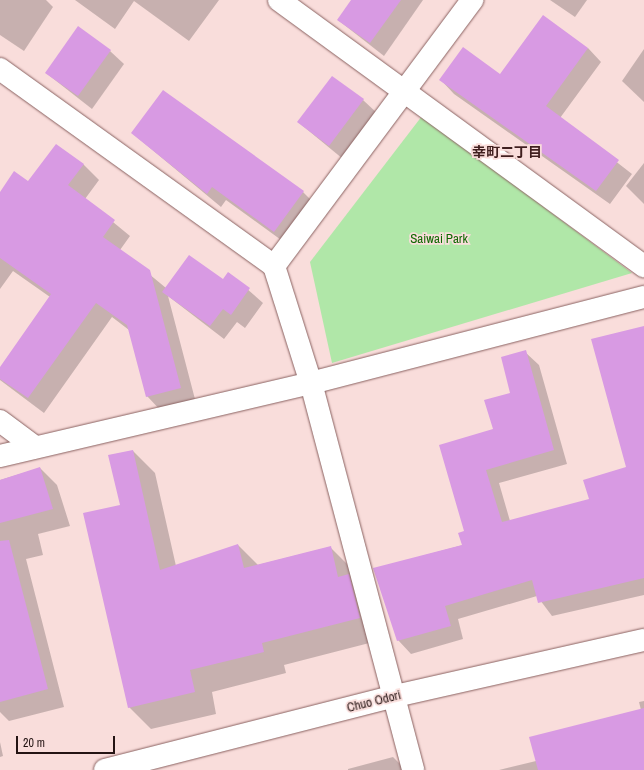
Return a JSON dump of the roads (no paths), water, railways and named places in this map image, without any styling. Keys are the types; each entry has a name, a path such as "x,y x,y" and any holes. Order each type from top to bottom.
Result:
{"street":[{"path":"279,0 407,91 644,266"},
{"path":"274,266 407,91 472,0"},
{"path":"0,69 274,266 311,383 395,696 413,770"},
{"path":"0,456 311,383 644,297"},
{"path":"0,421 35,447"},
{"name":"Chuo Odori","path":"105,770 395,696 644,640"}],"district":[{"name":"幸町二丁目","path":"507,152"}],"park label":[{"name":"Saiwai Park","path":"439,239"}]}
